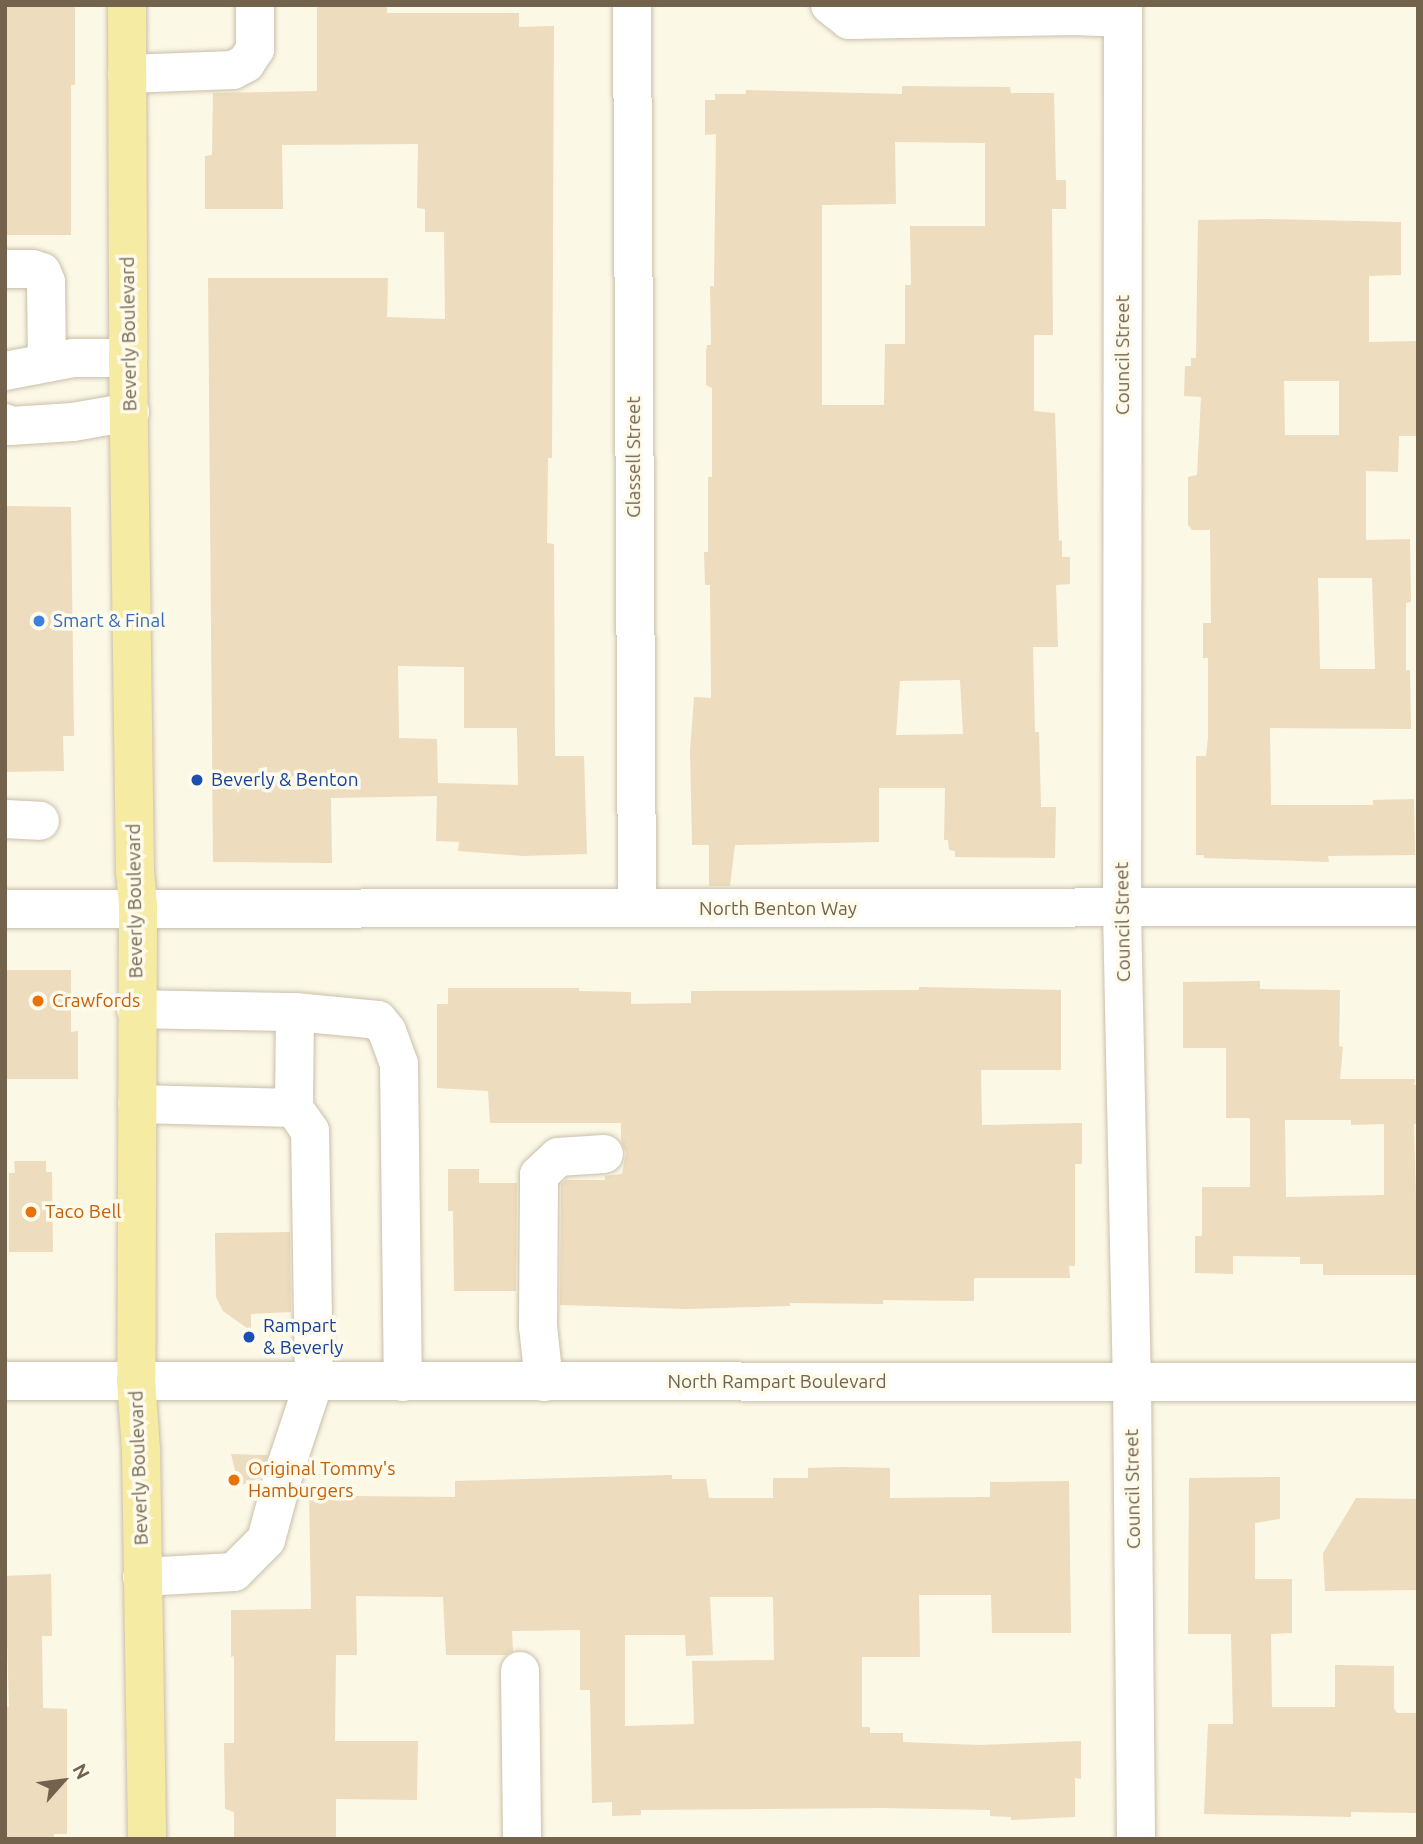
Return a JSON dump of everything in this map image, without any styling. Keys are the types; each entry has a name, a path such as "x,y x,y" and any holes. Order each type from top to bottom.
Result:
{"main road":[{"name":"Beverly Boulevard","path":"127,5 128,358 135,871 138,908 136,1380 141,1451 147,1839"}],"street":[{"path":"127,74 233,70 246,63 255,48 255,5"},
{"name":"Glassell Street","path":"632,5 637,908"},
{"path":"830,5 849,20 1075,16 1123,12"},
{"name":"Council Street","path":"1123,12 1122,910 1132,1382 1136,1839"},
{"path":"5,270 32,269 42,272 46,282 47,363"},
{"path":"5,371 73,358 128,358"},
{"path":"5,423 10,426 73,422 130,412"},
{"name":"North Benton Way","path":"5,909 1122,910 1418,907"},
{"path":"136,1009 295,1012 378,1020 387,1031 399,1064 403,1382"},
{"path":"142,1577 234,1572 266,1540 286,1466 314,1382 310,1131 294,1108 295,1012"},
{"path":"137,1104 294,1108"},
{"path":"544,1382 537,1299 539,1175 558,1157 604,1154"},
{"name":"North Rampart Boulevard","path":"5,1381 1418,1382"},
{"path":"520,1671 522,1839"}],"building":[{"path":"5,5 75,5 75,85 71,85 71,235 5,235"},
{"path":"317,5 387,5 387,13 519,13 519,27 554,26 552,458 548,458 547,543 554,544 555,756 584,756 587,854 523,856 458,851 459,842 436,841 437,796 331,798 332,863 213,862 208,278 388,278 387,317 445,319 444,232 425,232 425,209 417,208 418,144 282,145 283,209 205,209 205,156 212,155 213,93 317,91","holes":["398,666 464,667 464,728 517,728 518,785 438,785 437,739 399,738"]},
{"path":"902,86 1010,87 1011,93 1054,93 1056,180 1066,180 1066,209 1052,209 1053,335 1034,335 1034,411 1055,413 1059,541 1062,540 1062,557 1070,557 1070,584 1056,585 1058,647 1033,647 1035,732 1039,732 1041,807 1056,807 1055,858 955,857 955,851 949,850 948,840 944,840 945,788 879,788 879,842 735,845 730,886 709,886 709,845 692,845 690,751 694,697 711,698 710,585 705,585 704,552 708,552 708,477 712,477 712,388 706,385 706,351 707,345 711,345 710,286 714,286 716,134 705,135 705,100 715,100 715,94 746,94 746,90 902,94","holes":["895,142 985,143 985,226 910,226 911,285 905,285 905,344 885,344 884,405 822,405 822,205 896,204","960,680 963,734 896,735 900,681"]},
{"path":"1198,220 1401,222 1401,275 1369,276 1369,342 1418,341 1418,436 1399,436 1398,472 1366,471 1366,540 1410,539 1411,602 1406,603 1406,670 1410,670 1411,729 1270,728 1271,805 1373,805 1373,800 1414,799 1415,855 1328,856 1329,862 1204,858 1204,855 1196,855 1196,756 1206,756 1208,738 1208,658 1203,658 1203,623 1211,623 1210,530 1192,530 1188,525 1188,477 1197,475 1201,397 1184,396 1185,366 1191,366 1191,358 1196,358","holes":["1284,381 1339,381 1339,435 1285,435","1318,578 1372,578 1375,669 1320,669"]},
{"name":"Smart & Final","path":"5,506 71,507 74,736 63,736 64,771 5,772"},
{"name":"Crawfords","path":"5,970 71,970 71,1032 78,1031 78,1079 5,1079"},
{"path":"1260,981 1260,989 1340,990 1339,1046 1343,1047 1340,1079 1415,1079 1414,1085 1418,1085 1418,1124 1414,1124 1418,1275 1323,1275 1323,1264 1300,1264 1300,1257 1233,1256 1233,1274 1195,1273 1195,1236 1202,1236 1202,1187 1250,1187 1250,1118 1226,1118 1226,1048 1183,1048 1183,982","holes":["1285,1120 1351,1120 1351,1125 1384,1124 1384,1195 1286,1197"]},
{"path":"919,987 1061,990 1061,1070 981,1070 982,1125 1082,1123 1082,1164 1075,1164 1075,1266 1069,1266 1070,1278 974,1278 974,1301 883,1300 883,1304 790,1303 790,1306 686,1309 560,1305 561,1184 566,1180 605,1180 605,1176 622,1174 626,1153 621,1141 621,1123 490,1123 488,1091 437,1088 437,1004 448,1004 448,988 579,988 579,991 631,992 631,1004 691,1003 691,991 919,990"},
{"name":"Taco Bell","path":"14,1161 46,1161 46,1172 52,1172 53,1252 9,1252 9,1173 15,1173"},
{"path":"448,1169 479,1169 479,1183 517,1183 516,1291 454,1291 453,1211 448,1211"},
{"path":"290,1232 291,1312 251,1314 251,1331 223,1311 216,1297 215,1233"},
{"path":"231,1454 267,1455 260,1478 239,1486"},
{"path":"808,1468 890,1468 890,1498 990,1497 990,1482 1069,1481 1071,1633 992,1633 991,1595 919,1595 920,1657 862,1657 862,1727 870,1727 870,1733 903,1733 903,1742 979,1745 1081,1741 1081,1779 1075,1778 1075,1817 1011,1820 1011,1817 990,1816 990,1810 883,1808 641,1810 641,1815 612,1816 612,1802 592,1803 590,1690 580,1690 580,1630 512,1631 513,1651 506,1655 446,1655 443,1597 356,1596 357,1655 336,1655 335,1741 418,1741 417,1800 336,1799 336,1839 234,1839 234,1812 225,1809 224,1743 234,1743 231,1610 311,1609 309,1489 352,1488 353,1496 455,1497 455,1481 672,1475 672,1479 706,1479 709,1498 773,1498 773,1478 808,1478","holes":["710,1597 773,1597 774,1660 692,1661 694,1724 625,1726 625,1635 685,1635 686,1656 713,1655"]},
{"path":"1280,1477 1280,1519 1255,1523 1255,1579 1292,1579 1292,1633 1271,1634 1272,1707 1335,1707 1335,1665 1394,1666 1394,1708 1397,1713 1418,1713 1418,1813 1351,1812 1351,1817 1204,1814 1208,1724 1233,1724 1231,1634 1188,1634 1189,1478"},
{"path":"1356,1498 1418,1499 1418,1590 1325,1591 1323,1553"},
{"path":"51,1574 52,1636 42,1636 43,1708 67,1709 67,1834 54,1834 54,1839 5,1839 5,1707 9,1707 5,1576"}],"place":[{"name":"Smart & Final","path":"39,621"},
{"name":"Beverly & Benton","path":"197,780"},
{"name":"Crawfords","path":"38,1001"},
{"name":"Taco Bell","path":"31,1212"},
{"name":"Rampart & Beverly","path":"249,1337"},
{"name":"Original Tommy's Hamburgers","path":"234,1480"}]}
